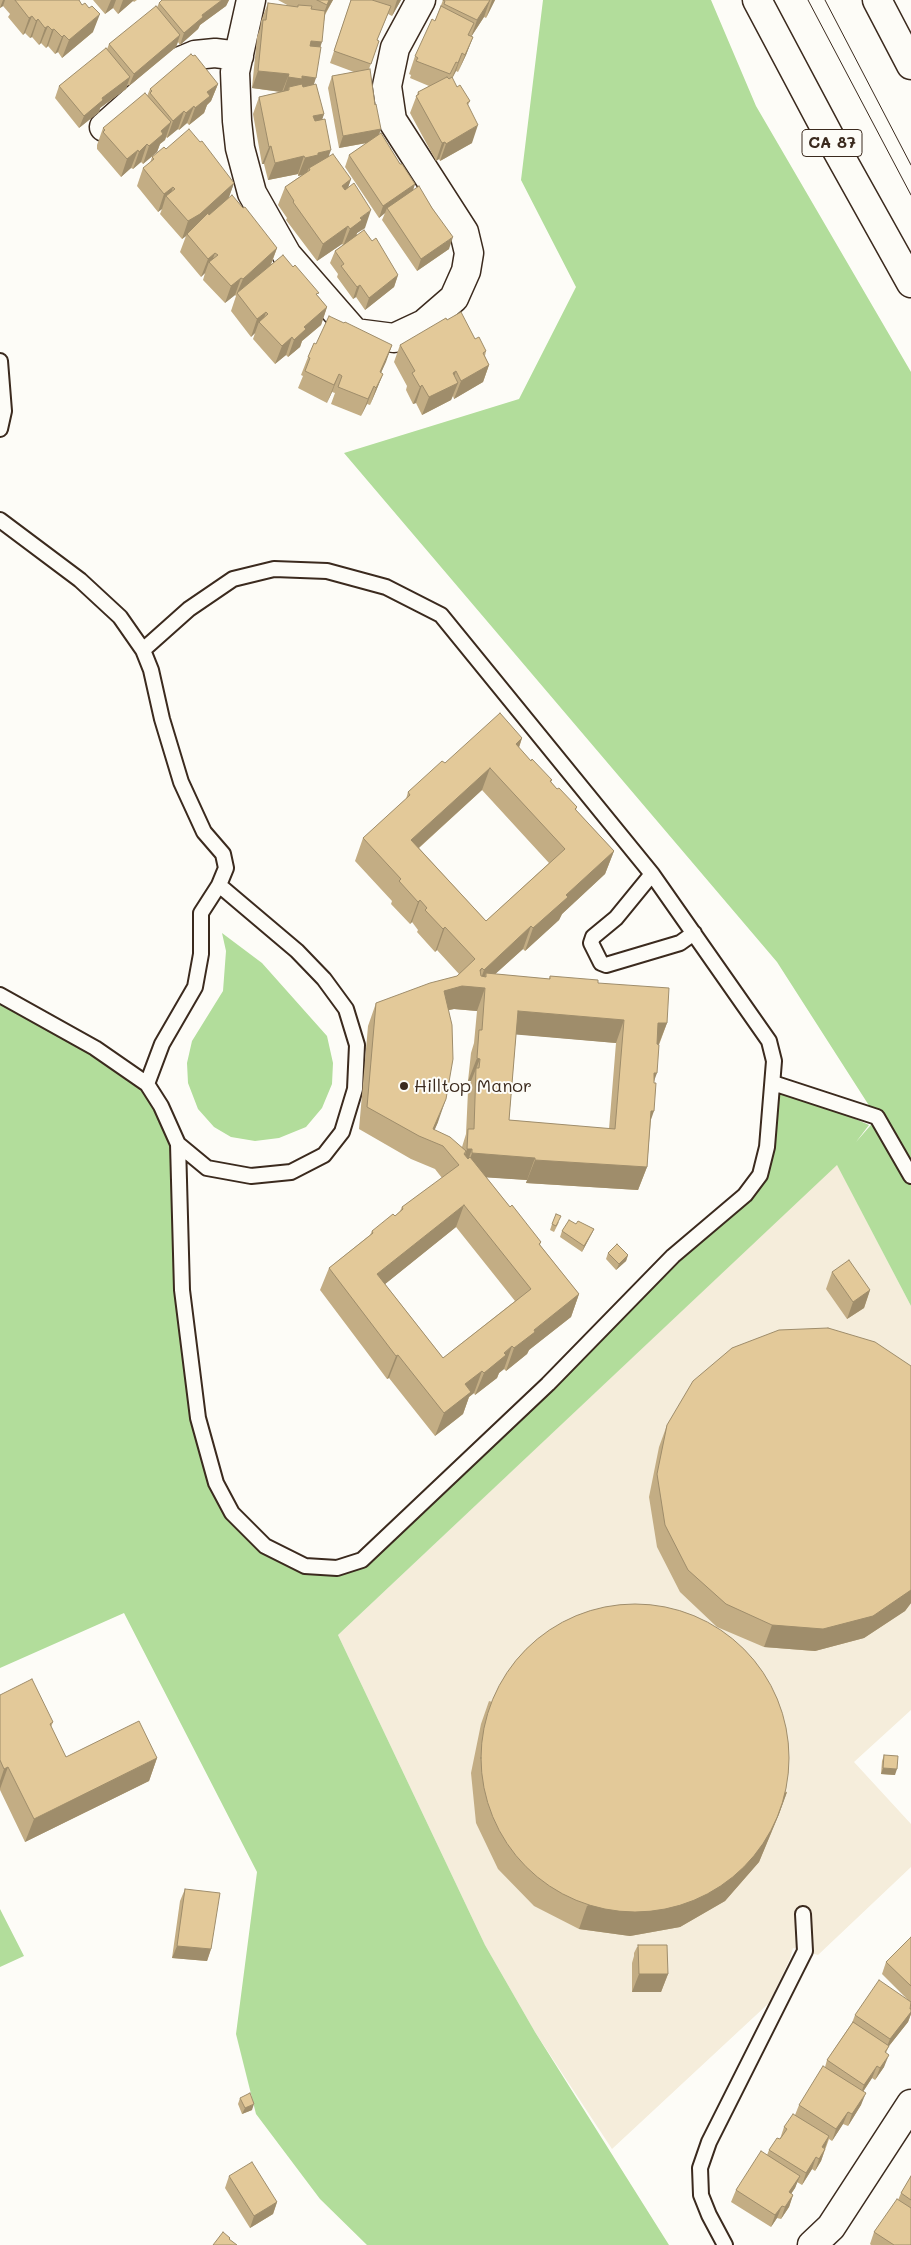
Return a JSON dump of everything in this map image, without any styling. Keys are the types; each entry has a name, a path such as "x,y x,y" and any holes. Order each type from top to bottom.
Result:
{"main road":[{"path":"251,0 235,72 236,121 240,148 252,193 287,255 355,333 394,338 424,324 454,298 466,271 469,253 464,232 392,120 387,86 395,48 422,0"},
{"name":"CA 87","path":"757,0 834,145 911,283"},
{"path":"877,0 911,64"},
{"path":"104,127 176,63 195,55 215,53 239,56"},
{"path":"812,2245 832,2227 911,2104"}],"lane":[{"path":"0,361 4,411 0,429"},
{"path":"0,520 86,586 120,617 143,650 151,670 162,719 181,782 204,832 223,854 226,868 220,885 201,913 200,954 195,986 162,1044 147,1084"},
{"path":"0,995 95,1048 147,1084 161,1106 178,1144 182,1290 198,1418 216,1482 232,1513 265,1546 305,1566 337,1568 362,1560 548,1384 673,1256 745,1195 760,1175 765,1156 773,1083 774,1061 769,1041 652,874 441,615 386,587 327,571 274,569 233,579 189,609 143,650"},
{"path":"652,874 616,918 593,936 591,943 601,963 606,965 680,943 694,933"},
{"path":"178,1144 207,1168 251,1176 290,1172 324,1155 342,1132 355,1089 357,1045 346,1009 324,978 297,951 220,885"},
{"path":"773,1083 877,1118 911,1176"},
{"path":"725,2245 708,2215 701,2195 700,2168 709,2142 805,1951 803,1914"}],"shaded area":[{"path":"837,1164 911,1306 911,1710 854,1762 911,1824 911,1867 818,1955 793,1948 790,1959 769,2003 612,2149 535,2032 485,1945 338,1635"}],"green space":[{"path":"543,0 711,0 756,106 911,372 911,1306 837,1165 338,1635 485,1945 535,2032 669,2245 367,2245 320,2199 256,2114 236,2034 257,1872 124,1613 0,1668 0,998 147,1084 178,1144 182,1290 216,1482 265,1546 305,1566 362,1560 760,1175 773,1083 869,1125 856,1142 877,1118 777,962 344,453 519,399 576,287 521,180"},
{"path":"222,933 262,963 327,1036 333,1063 332,1084 322,1108 306,1127 279,1138 255,1141 231,1137 214,1127 198,1109 188,1083 187,1063 192,1041 223,991 226,951"},
{"path":"0,1909 24,1956 0,1967"}],"building":[{"path":"15,0 79,0 82,5 85,3 89,8 92,6 100,14 69,40 48,26 45,28 38,19 36,21 32,16 29,18"},
{"path":"162,0 222,0 202,15 203,17 184,33 159,3"},
{"path":"317,0 329,0 327,5"},
{"path":"351,0 372,0 391,6 377,40 379,41 371,64 334,51"},
{"path":"443,0 490,0 477,20 444,4 445,1"},
{"path":"268,3 298,7 298,5 312,6 311,9 325,11 322,42 311,41 310,46 321,47 316,78 302,76 302,79 288,77 289,74 258,71 263,20 266,20"},
{"path":"156,6 180,35 134,74 109,44"},
{"path":"441,6 474,23 468,35 473,37 465,55 462,53 450,74 416,61 418,58 415,56 432,19 435,21"},
{"path":"106,48 130,77 102,98 103,100 84,116 59,86"},
{"path":"191,54 195,55 218,84 207,92 210,96 195,108 194,106 186,113 184,111 173,121 150,93 152,91 150,89"},
{"path":"370,69 375,105 381,129 343,136 332,76"},
{"path":"447,77 449,79 452,77 457,87 460,85 470,101 467,103 478,125 446,144 445,142 442,143 416,96 419,94 418,92"},
{"path":"302,84 303,87 316,84 324,114 313,116 315,121 325,119 331,150 318,153 318,155 305,158 304,156 275,163 271,146 269,147 259,97 289,90 289,87"},
{"path":"145,93 171,122 161,131 163,134 149,146 147,144 139,152 138,150 127,159 103,132 105,130 103,128"},
{"path":"189,129 200,142 202,141 234,183 200,214 188,221 166,196 175,189 173,187 164,194 143,168 154,159 152,157 164,147 166,149"},
{"path":"381,133 415,184 383,206 349,155"},
{"path":"333,154 351,179 342,186 345,190 354,183 371,210 350,229 348,226 323,244 293,202 285,187 310,170 309,168"},
{"path":"419,186 453,237 421,259 387,208"},
{"path":"232,195 243,208 245,207 277,248 243,279 241,278 231,286 209,262 218,255 215,253 208,259 187,234 208,213 209,215"},
{"path":"364,230 372,241 376,238 398,275 369,298 360,285 357,287 341,266 344,264 335,251"},
{"path":"283,255 293,267 295,265 319,293 316,294 327,307 304,327 306,329 294,340 292,337 282,346 259,322 268,314 266,312 257,319 237,293"},
{"path":"461,312 475,339 479,337 486,351 483,353 489,365 461,381 456,371 453,373 458,383 429,397 422,385 420,387 412,373 415,371 400,345 446,318 447,320"},
{"path":"329,316 392,345 380,372 383,374 376,388 374,386 368,399 338,387 342,376 339,374 334,385 305,371 314,343 316,344"},
{"name":"Hilltop Manor","path":"500,713 522,738 516,744 552,780 550,781 557,789 559,788 577,807 575,809 614,851 566,895 568,897 533,928 531,926 484,970 482,968 480,970 481,976 486,977 486,973 550,979 550,976 598,980 598,983 669,988 667,1023 658,1023 657,1073 654,1073 654,1083 656,1083 654,1111 651,1111 647,1167 535,1160 535,1158 472,1153 472,1149 467,1149 468,1129 474,1129 476,1068 479,1068 480,1059 477,1058 479,1030 482,1030 485,988 462,986 444,991 452,1025 453,1059 446,1099 433,1129 450,1137 466,1151 464,1154 468,1159 470,1157 510,1207 512,1205 541,1242 539,1244 579,1294 534,1330 535,1332 514,1348 512,1346 504,1353 506,1355 484,1373 482,1371 465,1384 471,1392 444,1413 398,1355 396,1356 329,1268 373,1233 372,1231 393,1214 395,1216 403,1209 402,1207 459,1165 443,1146 419,1136 367,1107 376,1003 430,983 457,976 475,959 445,927 443,929 425,910 427,908 420,900 418,902 399,881 401,879 363,838 410,795 408,792 442,761 445,763","holes":["490,768 565,849 486,921 411,840","518,1011 624,1020 615,1129 509,1120","464,1205 531,1289 443,1358 377,1274"]},
{"path":"556,1214 561,1216 556,1226 552,1224"},
{"path":"569,1220 576,1224 578,1221 594,1229 584,1246 562,1231"},
{"path":"617,1244 628,1255 619,1264 608,1253"},
{"path":"849,1260 870,1290 853,1302 832,1272"},
{"path":"828,1328 875,1342 911,1366 911,1590 873,1616 823,1629 772,1625 726,1604 688,1570 665,1525 657,1474 667,1425 693,1381 732,1348 779,1330"},
{"path":"620,1604 650,1604 680,1610 708,1622 733,1639 754,1660 771,1685 783,1713 789,1743 789,1773 778,1817 763,1844 744,1867 721,1886 694,1901 650,1912 620,1912 590,1906 562,1894 537,1877 516,1856 499,1831 487,1803 481,1773 481,1743 487,1713 499,1685 516,1660 537,1639 562,1622 590,1610"},
{"path":"32,1679 53,1722 50,1724 66,1757 139,1721 157,1758 34,1819 8,1767 4,1769 0,1760 0,1695"},
{"path":"884,1755 898,1756 897,1769 883,1768"},
{"path":"185,1889 220,1893 211,1949 177,1946"},
{"path":"911,1937 911,1986 886,1962"},
{"path":"638,1945 667,1945 668,1974 639,1974"},
{"path":"879,1980 911,2002 911,2012 890,2039 855,2015"},
{"path":"853,2022 889,2046 885,2052 889,2055 880,2068 877,2066 864,2085 827,2060"},
{"path":"823,2066 866,2093 852,2114 848,2112 836,2129 799,2105"},
{"path":"250,2093 254,2104 245,2108 240,2098"},
{"path":"793,2114 829,2136 822,2147 825,2149 819,2159 816,2157 806,2173 769,2150 777,2138 780,2139 787,2129 784,2127"},
{"path":"761,2151 800,2176 789,2192 793,2195 785,2207 782,2206 775,2215 736,2190"},
{"path":"252,2162 277,2202 254,2216 229,2176"},
{"path":"911,2176 911,2200 901,2193"},
{"path":"897,2199 911,2208 911,2245 894,2245 874,2232"},
{"path":"223,2232 229,2239 237,2245 213,2245"}],"tram line":[{"path":"808,0 911,195"},
{"path":"825,0 911,165"}],"place":[{"name":"Hilltop Manor","path":"404,1086"}]}
